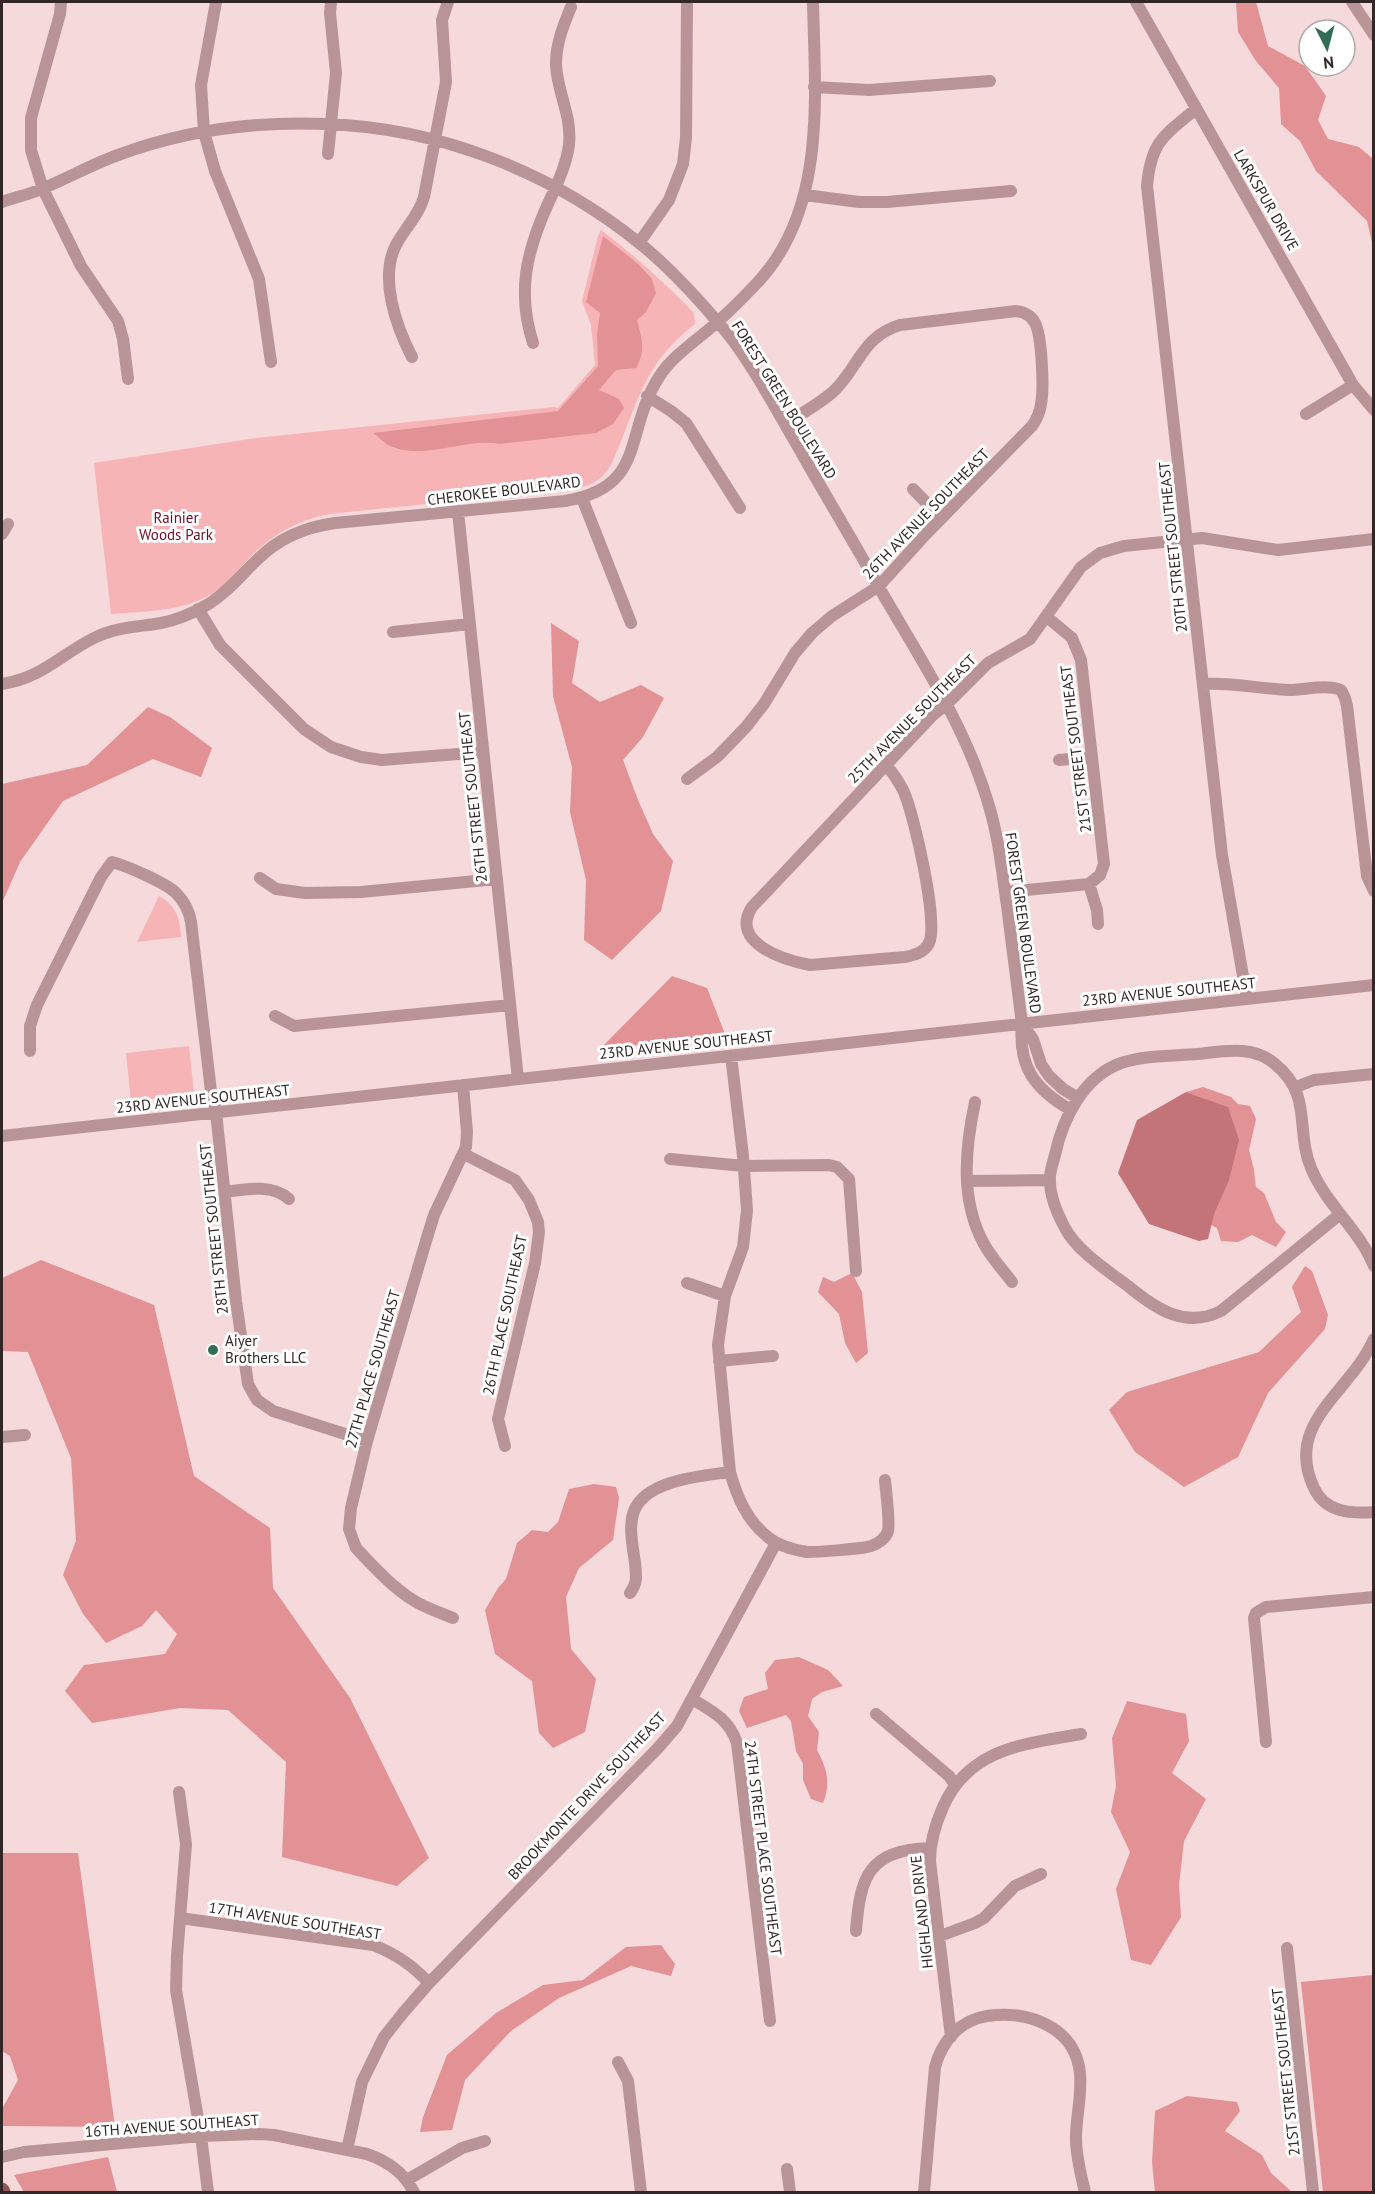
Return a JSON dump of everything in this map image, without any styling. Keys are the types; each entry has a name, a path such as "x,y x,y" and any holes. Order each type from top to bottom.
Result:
{"street":[{"path":"62,2 31,118 31,150 43,189 81,266 118,321 123,339 128,379"},
{"path":"216,2 201,85 204,132 215,171 260,279 271,362"},
{"path":"328,154 336,72 331,2"},
{"path":"412,357 399,333 391,294 390,259 396,244 422,204 446,82 442,20 448,2"},
{"path":"639,243 669,200 684,158 687,127 687,2"},
{"name":"CHEROKEE BOULEVARD","path":"2,684 32,676 95,638 117,629 172,621 198,609 221,595 268,550 304,530 335,523 582,498 602,490 615,481 625,466 647,396 660,374 676,355 718,321 751,290 772,265 796,223 805,195 810,167 814,87 813,2"},
{"name":"LARKSPUR DRIVE","path":"1136,2 1353,385 1374,410"},
{"path":"1352,2 1374,35"},
{"path":"533,343 524,305 526,270 534,239 565,165 569,136 566,107 558,81 557,51 571,7"},
{"path":"814,87 869,90 990,81"},
{"name":"20TH STREET SOUTHEAST","path":"1196,109 1164,135 1157,145 1149,167 1147,186 1222,855 1247,999"},
{"name":"FOREST GREEN BOULEVARD","path":"2,202 43,189 120,154 155,143 204,132 270,124 331,124 371,127 435,140 494,159 556,187 639,243 675,275 718,321 740,352 947,704 968,747 988,802 998,840 1022,1024 1020,1045 1026,1065 1031,1076 1055,1101 1071,1110"},
{"path":"805,195 880,202 1011,191"},
{"name":"26TH AVENUE SOUTHEAST","path":"687,779 717,757 746,727 764,704 795,653 812,633 832,616 879,586 1036,421 1042,401 1040,353 1035,322 1024,312 1016,312 889,328 871,340 838,387 784,424"},
{"path":"1306,414 1353,385"},
{"path":"647,396 686,423 740,508"},
{"path":"913,489 941,519"},
{"path":"582,498 631,623"},
{"name":"26TH STREET SOUTHEAST","path":"458,512 518,1079"},
{"name":"25TH AVENUE SOUTHEAST","path":"886,765 905,794 921,853 931,926 929,943 924,950 905,957 810,965 799,963 759,945 746,928 746,919 752,907 933,715 988,663 1030,639 1081,567 1101,553 1124,546 1213,538 1278,550 1374,539"},
{"path":"198,609 220,645 304,729 331,747 361,757 382,760 483,752"},
{"name":"21ST STREET SOUTHEAST","path":"1047,617 1072,638 1079,653 1104,864 1100,875 1089,884"},
{"path":"393,632 470,624"},
{"path":"1203,684 1229,683 1270,689 1301,690 1328,687 1341,690 1347,706 1366,876 1373,890"},
{"path":"1059,760 1092,757"},
{"name":"28TH STREET SOUTHEAST","path":"30,1051 30,1026 37,1005 101,877 112,862 174,891 187,906 191,922 211,1091 216,1112 246,1376 252,1392 261,1404 273,1411 367,1441"},
{"path":"260,878 276,889 305,893 361,892 497,879"},
{"path":"1005,892 1089,884 1097,910 1098,924"},
{"name":"23RD AVENUE SOUTHEAST","path":"2,1136 1374,985"},
{"path":"275,1016 294,1026 510,1005"},
{"path":"1022,1024 1034,1039 1039,1058 1049,1076 1063,1089 1078,1098"},
{"path":"1339,1215 1228,1307 1212,1316 1180,1318 1171,1316 1148,1303 1091,1257 1064,1228 1056,1209 1050,1180 1054,1156 1071,1110 1084,1090 1097,1077 1120,1064 1134,1060 1239,1050 1257,1053 1268,1058 1291,1079 1296,1087 1309,1161 1317,1180 1339,1215 1354,1231 1374,1266"},
{"path":"731,1056 747,1210 745,1236 740,1257 725,1296 718,1345 730,1472 746,1514 760,1531 776,1543 807,1552 872,1546 883,1539 888,1530 885,1480"},
{"path":"1296,1087 1314,1080 1374,1074"},
{"name":"27TH PLACE SOUTHEAST","path":"453,1618 412,1599 364,1557 353,1543 349,1522 367,1441 434,1215 466,1147 463,1085"},
{"path":"975,1102 970,1128 967,1181 971,1209 981,1239 1012,1282"},
{"name":"26TH PLACE SOUTHEAST","path":"464,1154 515,1180 529,1200 539,1232 535,1263 498,1419 505,1446"},
{"path":"670,1159 744,1166 829,1165 843,1171 850,1185 856,1270"},
{"path":"967,1181 1050,1180"},
{"path":"225,1192 267,1189 282,1193 290,1199"},
{"path":"687,1282 725,1296"},
{"path":"1374,1340 1364,1360 1321,1412 1307,1437 1306,1454 1308,1475 1316,1493 1324,1501 1346,1512 1374,1512"},
{"path":"719,1361 773,1356"},
{"path":"2,1437 25,1435"},
{"path":"630,1593 637,1581 632,1538 634,1509 657,1489 672,1483 730,1472"},
{"name":"BROOKMONTE DRIVE SOUTHEAST","path":"347,2150 362,2082 384,2037 429,1983 677,1726 776,1543"},
{"path":"1266,1742 1254,1618 1256,1612 1266,1607 1374,1597"},
{"name":"24TH STREET PLACE SOUTHEAST","path":"692,1699 719,1715 730,1728 736,1743 770,2022"},
{"path":"876,1714 949,1776 955,1785"},
{"name":"HIGHLAND DRIVE","path":"951,2037 930,1848 935,1825 961,1776 979,1762 1000,1752 1034,1742 1081,1734"},
{"path":"179,1792 186,1844 176,1990 201,2136 208,2193"},
{"path":"856,1932 861,1889 876,1864 895,1852 930,1848"},
{"path":"940,1936 984,1918 1015,1886 1041,1874"},
{"name":"17TH AVENUE SOUTHEAST","path":"180,1918 373,1945 405,1960 429,1983"},
{"name":"21ST STREET SOUTHEAST","path":"1287,1948 1313,2193"},
{"path":"924,2193 935,2067 939,2053 951,2037 970,2020 994,2015 1028,2017 1052,2026 1060,2032 1073,2050 1080,2069 1076,2139 1085,2193"},
{"path":"618,2062 628,2081 640,2193"},
{"name":"16TH AVENUE SOUTHEAST","path":"2,2157 24,2152 201,2136 274,2135 367,2154 390,2164 406,2180 414,2193"},
{"path":"406,2180 462,2148 485,2141"},
{"path":"787,2169 790,2193"}],"green space":[{"name":"Rainier Woods Park","path":"601,230 661,280 694,313 695,324 663,355 652,371 635,405 612,463 598,479 579,488 319,516 279,533 253,554 224,585 201,599 164,610 111,614 94,463 256,438 558,408 595,365 591,325 582,301"},
{"path":"159,896 176,913 181,937 137,942"},
{"path":"189,1046 194,1094 131,1101 126,1053"}],"shaded area":[{"path":"1236,2 1256,2 1268,46 1297,62 1297,78 1313,78 1326,96 1318,120 1328,139 1359,147 1373,159 1373,247 1367,221 1316,171 1300,141 1281,124 1279,88 1256,61 1238,32"},
{"path":"603,236 637,263 652,279 656,293 646,312 637,320 642,339 642,350 636,368 616,370 599,390 619,399 624,408 613,424 596,433 415,451 401,450 388,445 373,433 558,411 598,366 597,334 600,313 586,302"},
{"path":"551,623 579,641 572,683 600,702 641,685 664,698 643,737 623,760 653,834 673,861 661,911 612,960 584,940 586,880 570,812 572,767 553,696"},
{"path":"148,707 170,717 212,748 201,777 153,759 63,801 20,862 2,903 2,784 87,765"},
{"path":"672,976 707,988 725,1034 599,1050"},
{"path":"1203,1087 1231,1097 1238,1104 1250,1106 1256,1119 1249,1150 1256,1187 1264,1193 1276,1222 1286,1232 1276,1247 1252,1235 1238,1242 1221,1241 1217,1228 1211,1225 1227,1107 1186,1092"},
{"path":"1186,1092 1228,1107 1239,1140 1229,1180 1214,1214 1208,1239 1199,1241 1149,1224 1118,1173 1137,1120"},
{"path":"41,1260 154,1305 194,1476 270,1528 273,1588 350,1698 429,1858 397,1886 282,1857 286,1762 228,1710 180,1708 92,1723 65,1691 84,1665 165,1654 177,1634 156,1610 142,1626 106,1643 83,1614 63,1575 76,1541 71,1458 28,1352 2,1351 2,1278"},
{"path":"1305,1266 1312,1271 1328,1315 1325,1329 1268,1393 1238,1457 1184,1487 1135,1452 1109,1410 1127,1392 1259,1352 1301,1312 1292,1287"},
{"path":"852,1273 862,1292 868,1353 856,1363 845,1343 839,1314 818,1292 823,1277 834,1282"},
{"path":"594,1484 616,1487 619,1498 613,1540 579,1568 566,1597 571,1649 596,1679 585,1732 553,1748 539,1733 532,1681 495,1654 485,1610 506,1579 517,1543 532,1530 548,1532 558,1522 569,1489"},
{"path":"799,1657 828,1670 843,1686 822,1692 812,1699 808,1716 819,1732 817,1750 827,1776 827,1789 823,1803 811,1799 803,1780 803,1764 796,1751 791,1721 786,1715 747,1728 739,1711 744,1697 768,1689 765,1673 775,1660"},
{"path":"1127,1701 1186,1714 1189,1741 1172,1773 1206,1799 1184,1841 1179,1885 1181,1917 1151,1965 1131,1960 1116,1889 1130,1852 1111,1812 1116,1786 1112,1738"},
{"path":"2,1853 78,1853 115,2127 2,2126 2,2109 18,2080 10,2056 2,2051"},
{"path":"661,1945 675,1964 671,1976 631,1966 559,1998 511,2031 465,2080 452,2130 420,2132 423,2117 447,2055 496,2013 543,1985 583,1980 626,1947"},
{"path":"1373,1975 1373,2192 1323,2192 1301,1982"},
{"path":"1187,2096 1237,2102 1240,2111 1225,2131 1262,2155 1271,2173 1292,2192 1155,2192 1152,2162 1155,2111"},
{"path":"108,2157 117,2192 24,2192 14,2175"}],"place":[{"name":"Aiyer Brothers LLC","path":"213,1350"}]}
